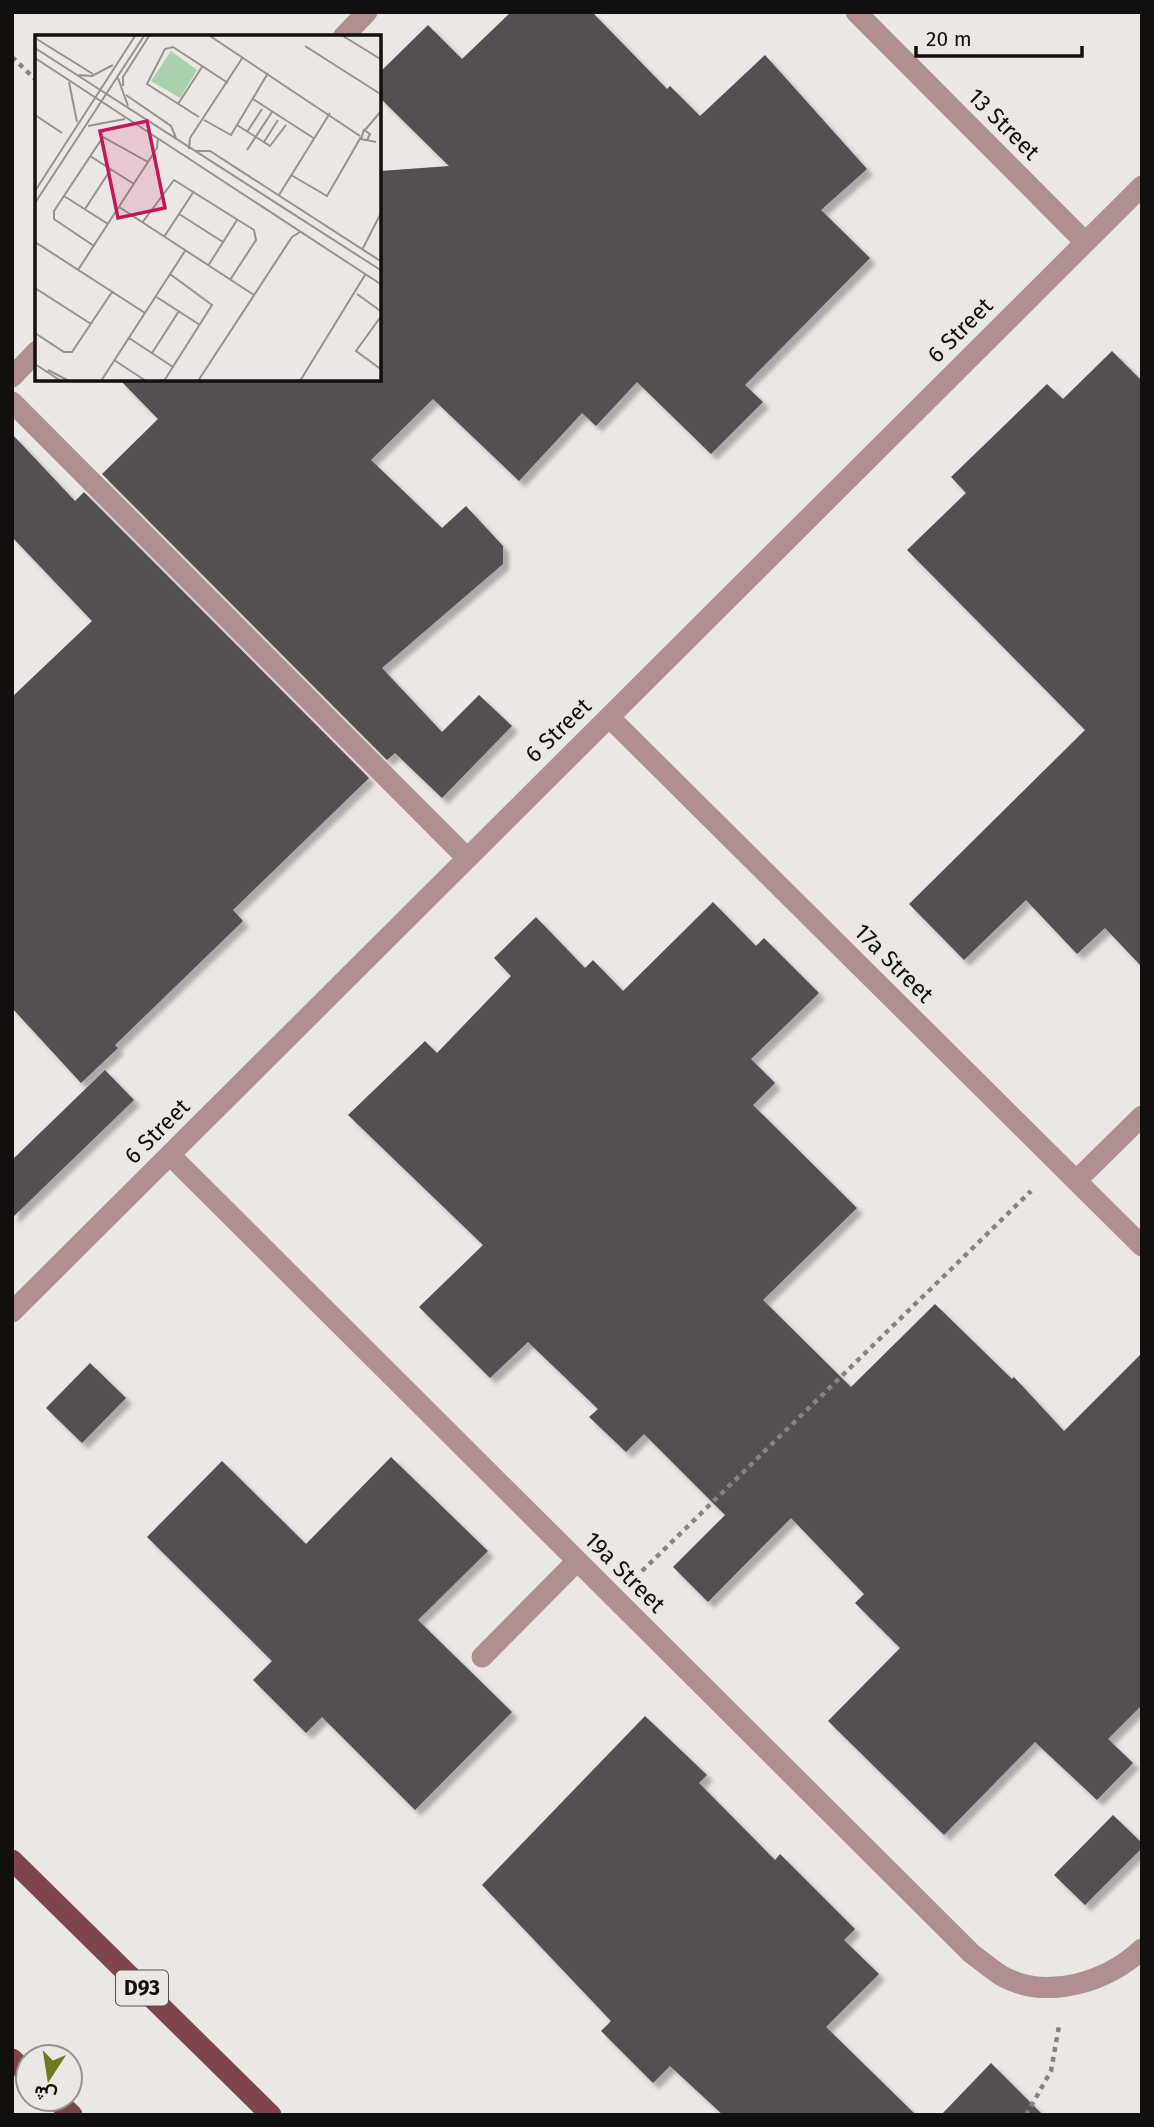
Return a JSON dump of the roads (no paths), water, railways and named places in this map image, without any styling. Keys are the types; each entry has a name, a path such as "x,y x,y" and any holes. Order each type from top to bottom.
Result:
{"main road":[{"name":"D93","path":"12,1860 271,2115"}],"street":[{"path":"346,35 367,12"},
{"name":"13 Street","path":"856,12 1085,242"},
{"name":"6 Street","path":"12,1312 1142,186"},
{"path":"12,377 35,353"},
{"path":"12,402 466,858"},
{"name":"17a Street","path":"609,717 1142,1246"},
{"path":"1076,1181 1142,1116"},
{"name":"19a Street","path":"170,1155 972,1954 1013,1980 1031,1987 1063,1987 1095,1979 1120,1966 1142,1949"},
{"path":"482,1657 577,1561"}]}
